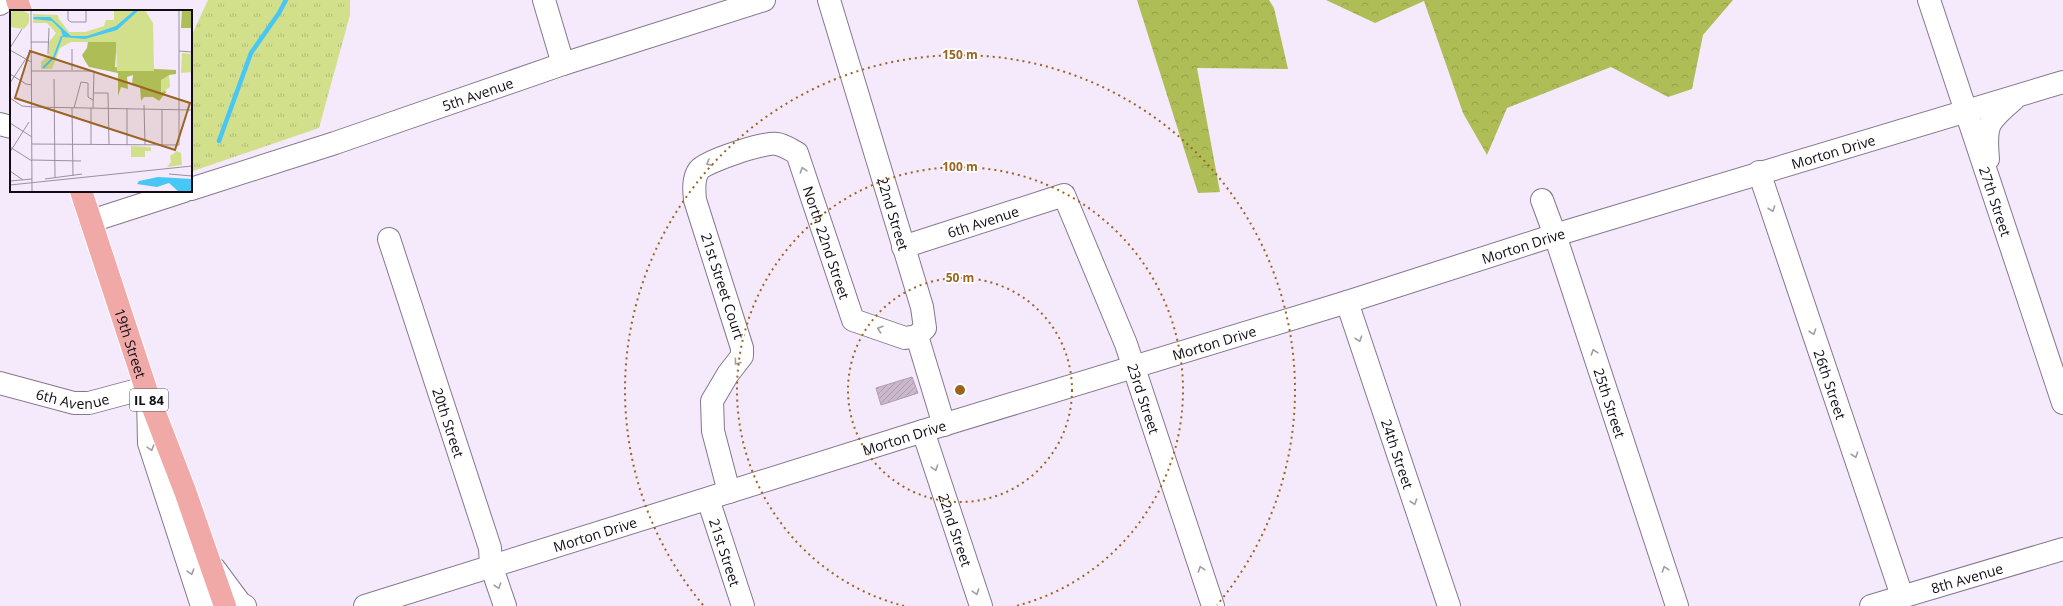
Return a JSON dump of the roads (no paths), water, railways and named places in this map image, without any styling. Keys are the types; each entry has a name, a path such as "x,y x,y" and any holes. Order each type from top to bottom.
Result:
{"main road":[{"path":"17,0 21,10"},
{"name":"19th Street","path":"81,192 146,392 212,565 225,606"}],"street":[{"path":"0,4 5,0"},
{"path":"544,0 563,64"},
{"name":"5th Avenue","path":"192,189 335,143 563,64 764,0"},
{"name":"22nd Street","path":"829,0 924,318 925,328 917,336"},
{"name":"27th Street","path":"1929,0 2063,403"},
{"name":"Morton Drive","path":"365,606 492,565 1346,302 1555,234 1657,205 1759,172 2063,82"},
{"path":"1990,184 1986,144 1987,128 1992,118 2017,96"},
{"path":"0,124 10,126"},
{"name":"North 22nd Street","path":"745,150 776,143 797,152 853,320 905,338 917,336"},
{"name":"21st Street Court","path":"719,496 713,431 712,401 728,374 742,356 742,348 695,200 694,190 699,170 707,162 745,150"},
{"name":"26th Street","path":"1759,172 1902,596"},
{"path":"91,221 181,192"},
{"name":"6th Avenue","path":"903,247 1064,196"},
{"name":"23rd Street","path":"1064,196 1134,367 1213,606"},
{"name":"25th Street","path":"1542,200 1555,234 1677,606"},
{"name":"20th Street","path":"389,239 490,548 492,565 505,606"},
{"name":"24th Street","path":"1346,302 1449,606"},
{"path":"917,336 944,425"},
{"name":"6th Avenue","path":"0,383 74,403 89,404 146,392"},
{"path":"146,392 149,443 202,606"},
{"name":"22nd Street","path":"923,432 981,606"},
{"name":"21st Street","path":"719,496 743,606"},
{"name":"8th Avenue","path":"1871,606 2063,549"},
{"path":"212,565 240,603 245,606"}],"waterway":[{"path":"219,141 251,53 279,13 286,0"}]}
